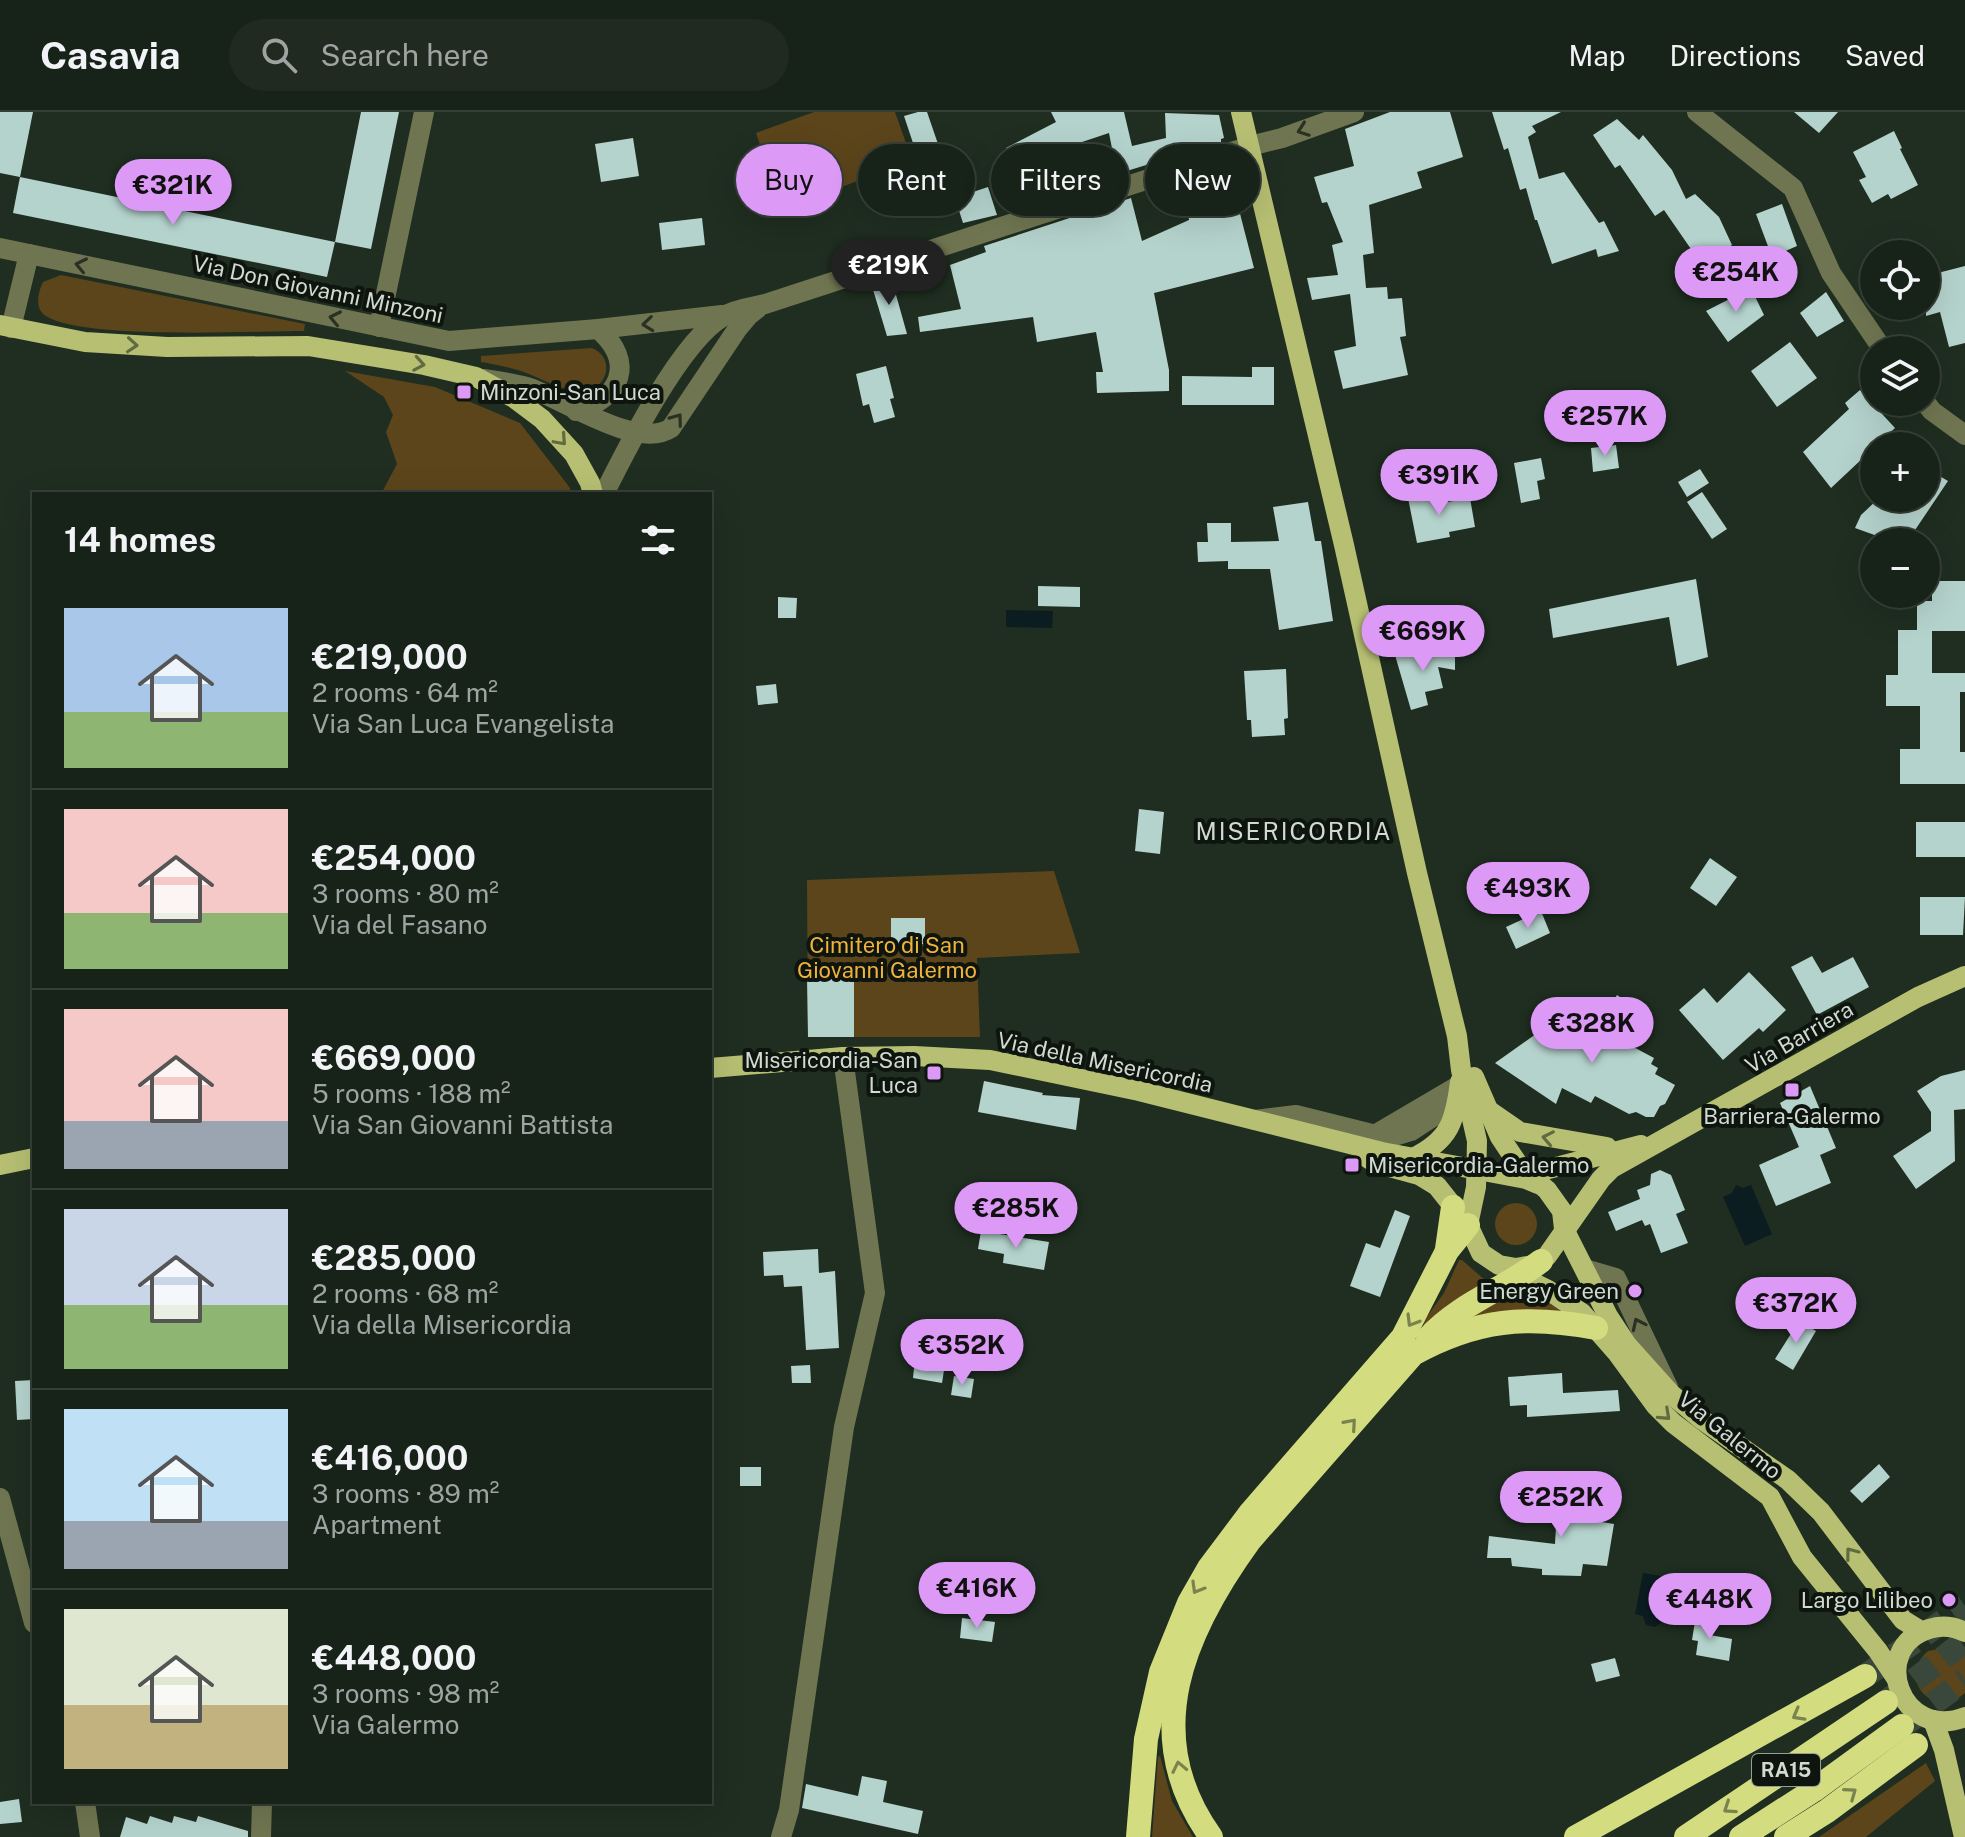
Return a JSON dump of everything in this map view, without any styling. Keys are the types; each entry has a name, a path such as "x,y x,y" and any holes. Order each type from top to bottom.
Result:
{"highway":[{"path":"1138,1837 1146,1739 1161,1672 1189,1603 1209,1568 1251,1512 1403,1337 1465,1213"},
{"path":"1211,1837 1183,1783 1175,1744 1175,1699 1184,1655 1212,1600 1250,1540 1437,1328 1510,1271 1541,1261"},
{"path":"1413,1354 1442,1338 1498,1322 1559,1322 1596,1328"},
{"path":"1576,1837 1865,1676"},
{"name":"RA15","path":"1686,1837 1886,1702"},
{"name":"RA15","path":"1741,1837 1814,1790 1909,1736 1827,1811 1786,1837"}],"main road":[{"path":"1241,112 1249,144"},
{"path":"1260,188 1457,1036 1500,1137 1526,1179"},
{"path":"6,327 85,342 167,347 308,346 476,377 514,398 542,419 574,454 592,492"},
{"name":"Via Barriera","path":"1657,1142 1725,1107 1918,997 1965,976"},
{"path":"1413,1158 1431,1149 1452,1124 1459,1085 1457,1036"},
{"name":"Via della Misericordia","path":"712,1068 843,1057 962,1058 1026,1066 1139,1091 1342,1143"},
{"path":"1459,1085 1477,1141 1477,1171 1465,1213"},
{"path":"1486,1107 1520,1132 1619,1149"},
{"path":"1465,1213 1494,1184 1526,1179 1619,1149 1657,1142"},
{"path":"1541,1261 1601,1179 1612,1168 1657,1142"},
{"path":"1342,1143 1526,1179 1547,1190 1570,1223"},
{"path":"1342,1143 1379,1164 1419,1175 1437,1186 1465,1213 1481,1253 1510,1271"},
{"path":"0,1165 32,1158"},
{"name":"Via Galermo","path":"1570,1223 1582,1262 1608,1316 1627,1345 1671,1394 1788,1480 1821,1512 1903,1620 1921,1631"},
{"name":"Via Galermo","path":"1510,1271 1566,1300 1596,1328 1664,1415 1770,1497 1802,1557 1878,1651 1896,1678 1900,1694 1910,1708 1933,1720"},
{"path":"1896,1678 1902,1651 1921,1631 1947,1626 1965,1632"},
{"path":"1964,1837 1947,1761 1933,1720 1944,1722 1965,1717"}],"street":[{"path":"379,327 424,112"},
{"name":"Via Don Giovanni Minzoni","path":"1258,144 1354,112"},
{"path":"1697,112 1793,188 1831,273 1874,336"},
{"name":"Via Don Giovanni Minzoni","path":"0,248 449,341 598,329 726,314 1145,180"},
{"path":"6,327 29,254"},
{"path":"476,377 528,387 576,411 636,432 663,434 671,428 738,328 749,315 765,304"},
{"path":"605,492 636,432 691,347 704,330 726,314"},
{"path":"576,411 607,398 615,385 619,369 617,354 610,340 598,329"},
{"path":"1939,416 1965,435"},
{"path":"781,1837 789,1810 844,1427 875,1293 843,1057"},
{"path":"1251,1121 1296,1115 1376,1134 1459,1085"},
{"path":"0,1498 32,1616"},
{"path":"85,1804 90,1837"},
{"path":"261,1837 262,1804"}],"green space":[{"path":"814,112 895,112 906,144 858,144 858,181 842,187 842,144 760,144 756,133"},
{"path":"61,275 305,324 304,331 131,331 66,324 46,316 38,305 43,282"},
{"path":"592,348 600,353 606,367 601,382 587,390 570,390 518,370 481,362 481,356"},
{"path":"345,371 435,387 520,423 570,492 382,492 397,464 386,432 393,415 384,397"},
{"name":"Cimitero di San Giovanni Galermo","path":"1054,871 1080,953 977,958 980,1037 808,1037 807,880"},
{"path":"1516,1203 1531,1209 1537,1224 1531,1239 1516,1245 1501,1239 1495,1224 1501,1209"},
{"path":"1459,1260 1486,1281 1424,1326 1423,1322 1444,1293"},
{"path":"1525,1295 1541,1298 1564,1312 1472,1318 1488,1304"},
{"path":"1948,1647 1965,1656 1965,1693 1942,1702 1923,1693 1917,1684 1916,1673 1919,1662 1928,1651"},
{"path":"1160,1756 1172,1801 1193,1837 1152,1837"},
{"path":"1926,1763 1935,1781 1866,1837 1819,1837"}],"shaded area":[{"path":"1006,610 1053,611 1052,628 1006,627"},
{"path":"1736,1185 1743,1188 1751,1185 1772,1234 1745,1246 1723,1197 1732,1193"},
{"path":"1643,1573 1667,1577 1661,1614 1665,1620 1655,1627 1646,1625 1643,1616 1635,1614"}],"building":[{"path":"0,112 33,112 20,177 0,173"},
{"path":"361,112 399,112 371,249 335,242"},
{"path":"927,112 938,144 913,144 904,116"},
{"path":"1051,112 1124,112 1132,146 1166,138 1165,113 1219,115 1224,138 1214,144 1145,144 1145,165 1129,170 1129,144 1111,144 1109,133 1076,144 1014,144 1056,122"},
{"path":"1390,112 1450,112 1463,157 1417,172 1422,188 1369,205 1374,253 1363,255 1366,288 1387,287 1388,299 1402,298 1406,336 1400,337 1408,375 1343,389 1334,351 1356,346 1350,294 1312,300 1307,278 1338,275 1332,245 1343,242 1327,202 1322,203 1314,177 1354,166 1345,129"},
{"path":"1492,112 1561,112 1532,126 1536,132 1528,137 1539,179 1564,172 1599,223 1604,221 1619,251 1598,257 1596,249 1552,264 1526,188 1520,190 1508,148 1504,150"},
{"path":"1794,112 1838,112 1819,133"},
{"path":"1617,119 1639,140 1643,135 1672,170 1686,199 1695,194 1719,217 1732,245 1702,265 1664,210 1655,216 1620,165 1615,168 1593,135"},
{"path":"1894,131 1918,185 1891,199 1888,194 1872,203 1859,180 1866,177 1853,152"},
{"path":"633,138 639,176 601,182 595,144"},
{"path":"20,177 335,242 327,277 13,213"},
{"path":"988,187 993,216 963,223 961,216 975,216 975,191"},
{"path":"1131,198 1142,241 1189,220 1189,216 1241,216 1254,268 1154,293 1169,370 1169,391 1097,393 1096,372 1103,372 1096,332 1037,342 1033,317 920,332 918,317 961,309 950,265 986,252 984,246 1076,216 1129,216"},
{"path":"1782,204 1797,246 1772,257 1756,214"},
{"path":"702,218 705,245 662,250 659,223"},
{"path":"1965,266 1965,343 1949,347 1940,312 1940,272"},
{"path":"891,277 907,334 887,336 871,283"},
{"path":"1751,288 1764,315 1728,342 1706,311"},
{"path":"1826,292 1844,321 1817,337 1800,313"},
{"path":"1790,342 1817,378 1777,407 1751,371"},
{"path":"886,366 895,417 874,423 869,404 863,406 856,374"},
{"path":"1252,367 1274,367 1274,405 1182,405 1182,376 1252,377"},
{"path":"1860,390 1860,416 1884,416 1895,428 1891,432 1860,432 1860,461 1831,488 1803,452 1849,409 1845,403"},
{"path":"1616,445 1619,468 1593,472 1591,448"},
{"path":"1541,458 1545,479 1537,481 1540,499 1521,503 1514,463"},
{"path":"1700,469 1709,483 1687,497 1678,482"},
{"path":"1940,476 1948,481 1940,493"},
{"path":"1702,492 1727,529 1712,539 1687,502"},
{"path":"1434,493 1436,504 1470,498 1475,527 1449,532 1450,537 1417,543 1408,498"},
{"path":"1308,502 1315,541 1321,541 1333,621 1279,630 1270,569 1228,569 1228,561 1198,562 1197,542 1208,542 1207,523 1231,523 1231,542 1279,541 1273,507"},
{"path":"1864,512 1927,512 1916,528 1860,530 1855,528"},
{"path":"1696,579 1708,657 1677,666 1669,617 1553,638 1549,609"},
{"path":"1940,581 1965,581 1965,631 1932,631 1932,673 1965,673 1965,692 1960,692 1960,752 1965,752 1965,784 1900,784 1900,749 1920,749 1920,706 1886,706 1886,675 1898,675 1898,630 1917,630 1917,608 1940,608"},
{"path":"1038,586 1080,587 1080,607 1038,606"},
{"path":"778,597 797,598 796,618 778,618"},
{"path":"1399,648 1455,652 1455,670 1438,667 1443,688 1425,692 1428,705 1411,710 1395,655 1399,653"},
{"path":"1286,669 1288,718 1284,719 1285,735 1252,737 1251,720 1247,720 1244,671"},
{"path":"776,684 778,703 758,705 756,686"},
{"path":"1139,809 1164,812 1160,854 1135,851"},
{"path":"1916,822 1965,822 1965,857 1916,857"},
{"path":"1710,858 1737,877 1716,906 1690,888"},
{"path":"1920,897 1965,897 1963,935 1920,935"},
{"path":"1541,911 1550,933 1516,949 1506,927"},
{"path":"891,918 925,918 925,944 891,944"},
{"path":"1812,956 1822,973 1853,957 1869,987 1817,1015 1791,967"},
{"path":"1749,972 1786,1010 1763,1032 1759,1028 1723,1060 1679,1010 1704,988 1717,1003"},
{"path":"807,977 854,977 854,1037 808,1037"},
{"path":"1617,995 1632,1005 1616,1029 1629,1037 1626,1043 1654,1058 1651,1064 1658,1068 1655,1074 1675,1085 1654,1117 1636,1112 1629,1114 1595,1096 1591,1103 1562,1088 1556,1104 1495,1063 1540,1031 1561,1040 1589,1012 1601,1020"},
{"path":"1965,1070 1965,1109 1954,1110 1955,1161 1916,1189 1893,1156 1931,1131 1931,1112 1917,1091 1941,1076"},
{"path":"984,1081 1042,1095 1080,1098 1076,1130 978,1112"},
{"path":"1810,1086 1836,1148 1820,1155 1831,1183 1776,1206 1759,1165 1799,1147 1780,1103"},
{"path":"1660,1170 1671,1175 1685,1210 1676,1214 1688,1243 1661,1253 1650,1224 1645,1226 1642,1220 1616,1231 1608,1212 1640,1199 1637,1190 1650,1185 1651,1174"},
{"path":"1395,1210 1410,1216 1380,1297 1350,1286 1366,1243 1380,1248"},
{"path":"981,1231 1049,1242 1044,1270 1003,1263 1004,1254 978,1249"},
{"path":"818,1249 819,1273 835,1271 839,1348 806,1350 802,1286 784,1287 783,1275 764,1276 763,1252"},
{"path":"1799,1321 1816,1331 1793,1370 1775,1359"},
{"path":"915,1359 945,1364 942,1383 913,1378"},
{"path":"810,1365 811,1383 792,1383 791,1366"},
{"path":"1562,1373 1563,1393 1618,1390 1620,1411 1527,1417 1527,1405 1510,1406 1508,1377"},
{"path":"954,1376 974,1379 971,1398 951,1395"},
{"path":"32,1380 32,1419 17,1420 15,1381"},
{"path":"1879,1464 1890,1477 1862,1503 1850,1491"},
{"path":"740,1467 761,1467 761,1486 740,1486"},
{"path":"1559,1473 1579,1474 1577,1518 1614,1524 1607,1566 1583,1564 1581,1576 1542,1575 1542,1569 1512,1566 1511,1558 1487,1558 1489,1536 1555,1544"},
{"path":"1696,1615 1713,1618 1710,1635 1732,1639 1729,1661 1696,1655 1698,1641 1692,1640"},
{"path":"962,1618 995,1622 992,1642 960,1638"},
{"path":"1615,1658 1620,1676 1596,1682 1591,1664"},
{"path":"862,1776 887,1781 883,1802 923,1811 918,1834 802,1808 806,1784 858,1796"},
{"path":"19,1799 22,1822 0,1824 0,1802"},
{"path":"150,1816 172,1823 174,1816 196,1822 198,1816 248,1831 248,1837 120,1837 126,1817 147,1824"}],"tunnel":[{"path":"1865,1676 1965,1606"},
{"path":"1886,1702 1965,1641"},
{"path":"1904,1725 1965,1680"}],"place":[{"name":"Minzoni-San Luca","path":"464,392"},
{"name":"Misericordia-San Luca","path":"934,1073"},
{"name":"Barriera-Galermo","path":"1792,1090"},
{"name":"Misericordia-Galermo","path":"1352,1165"},
{"name":"Energy Green","path":"1635,1291"},
{"name":"Largo Lilibeo","path":"1949,1600"}],"district":[{"name":"MISERICORDIA","path":"1294,831"}]}
